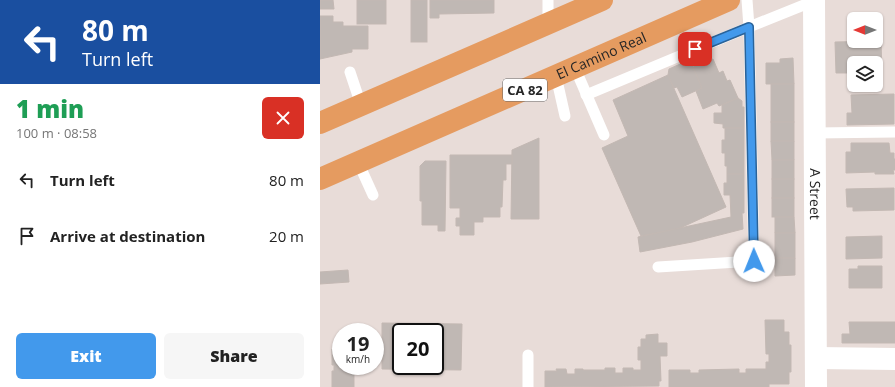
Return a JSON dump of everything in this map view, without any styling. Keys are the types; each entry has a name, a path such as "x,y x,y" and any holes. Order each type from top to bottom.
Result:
{"main road":[{"path":"320,123 602,0"},
{"name":"El Camino Real","path":"320,179 729,0"}],"street":[{"name":"A Street","path":"814,1 816,387"},
{"path":"817,358 895,358"}],"lane":[{"path":"548,0 548,24"},
{"path":"658,266 754,261 749,27 747,0"},
{"path":"586,95 814,1"},
{"path":"350,72 361,105"},
{"path":"565,72 586,95 604,135"},
{"path":"565,72 565,116"},
{"path":"815,133 895,132"},
{"path":"358,162 373,195"},
{"path":"528,355 528,387"}],"building":[{"path":"320,0 333,0 334,9 320,9"},
{"path":"357,0 386,0 386,24 357,24"},
{"path":"411,0 427,0 427,42 411,42"},
{"path":"430,0 494,0 494,13 439,14 439,18 430,18"},
{"path":"320,16 333,16 333,22 343,22 343,26 368,26 368,49 352,49 352,52 320,59"},
{"path":"835,42 847,42 847,48 881,48 881,56 847,56 847,73 836,73"},
{"path":"793,58 794,84 766,84 766,63 780,63 780,59"},
{"path":"713,59 719,73 723,71 727,81 730,80 738,98 719,106 717,103 703,109 696,91 702,88 693,67"},
{"path":"687,61 691,63 702,88 682,97 677,87 674,88 668,75 669,69"},
{"path":"668,75 726,207 678,229 641,236 602,148 628,136 613,100"},
{"path":"771,84 794,84 794,122 771,122"},
{"path":"894,94 894,124 847,125 847,113 852,113 851,95"},
{"path":"738,98 742,101 742,107 744,107 744,128 723,128 723,124 714,123 714,113 722,113 722,105"},
{"path":"771,122 794,122 794,141 771,141"},
{"path":"725,128 744,128 744,174 727,174 727,166 725,166 725,153 722,153 722,140 725,140"},
{"path":"539,138 539,219 511,219 512,150"},
{"path":"771,141 794,141 794,160 772,160"},
{"path":"851,143 889,143 890,153 894,153 895,159 895,170 893,170 894,174 875,174 875,172 846,173 846,152 851,152"},
{"path":"450,155 512,155 512,164 506,164 506,180 503,180 500,217 483,217 483,222 474,222 474,235 460,235 460,226 456,226 456,218 460,218 460,208 450,208"},
{"path":"772,160 794,160 794,179 772,179"},
{"path":"425,161 446,161 445,231 438,231 438,225 422,225 420,166"},
{"path":"727,174 744,174 744,213 742,213 743,229 692,242 640,252 638,237 731,217 730,195 724,195 724,183 727,183"},
{"path":"772,179 794,179 794,198 772,198"},
{"path":"894,188 894,210 853,211 853,207 847,207 846,189"},
{"path":"772,198 794,198 794,217 772,217"},
{"path":"775,217 794,217 795,233 775,233"},
{"path":"775,233 795,233 795,258 775,258"},
{"path":"882,236 882,258 846,259 846,237"},
{"path":"775,258 795,258 795,275 775,276"},
{"path":"858,266 882,266 882,288 849,288 849,269 858,269"},
{"path":"348,270 349,282 320,284 320,272"},
{"path":"765,320 784,320 784,332 789,332 789,345 791,345 791,372 789,372 789,384 769,384 769,387 669,387 669,370 690,370 690,373 699,373 699,370 739,369 739,373 746,373 746,369 766,369 766,362 769,362 769,354 766,354"},
{"path":"849,322 895,322 895,343 842,343 842,334 850,334"},
{"path":"384,323 392,323 392,369 384,369"},
{"path":"444,324 462,324 461,370 444,370"},
{"path":"658,334 658,343 667,343 667,356 660,356 661,381 659,381 659,386 545,387 545,371 557,371 556,369 566,369 567,374 575,374 575,369 605,370 605,368 615,368 615,373 623,373 623,368 641,370 641,360 638,360 638,347 641,347 641,339 646,339 646,335"},
{"path":"332,375 354,375 354,387 332,387"}],"route":[{"path":"695,49 749,27 754,261"}]}
